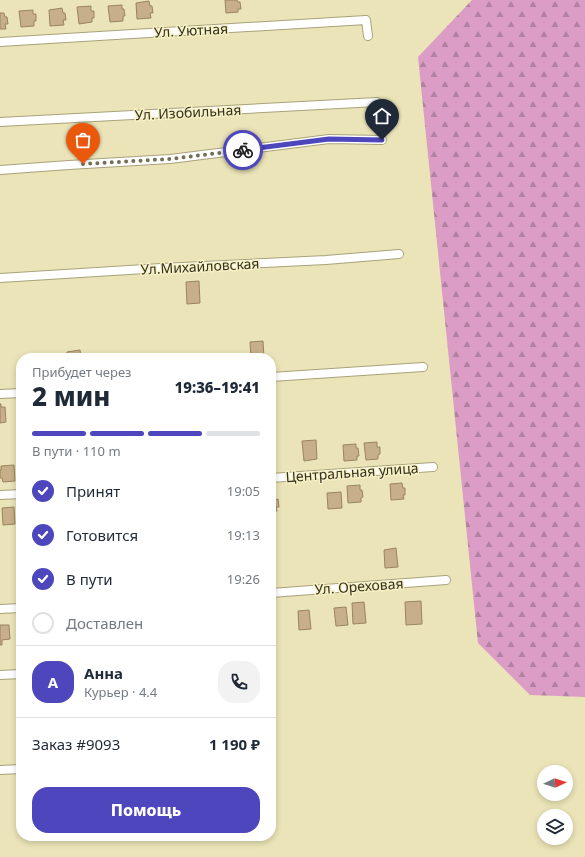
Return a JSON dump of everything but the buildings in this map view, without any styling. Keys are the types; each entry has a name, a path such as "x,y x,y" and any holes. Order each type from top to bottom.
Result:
{"street":[{"name":"Ул. Уютная","path":"0,42 366,20 368,36"},
{"name":"Ул. Изобильная","path":"0,122 377,102"},
{"path":"0,170 170,159 329,139 382,140"},
{"name":"Ул.Михайловская","path":"0,278 326,260 399,254"},
{"path":"276,377 423,367"},
{"path":"0,394 16,393"},
{"name":"Центральная улица","path":"276,478 433,467"},
{"path":"0,495 16,494"},
{"name":"Ул. Ореховая","path":"276,593 446,580"},
{"path":"0,609 16,608"},
{"path":"0,676 16,674"},
{"path":"0,770 16,769"}],"green space":[{"path":"472,0 585,0 585,697 530,695 478,643 418,57"}],"way so far":[{"path":"83,164 170,159 243,150"}],"route":[{"path":"243,150 329,139 382,140"}]}
